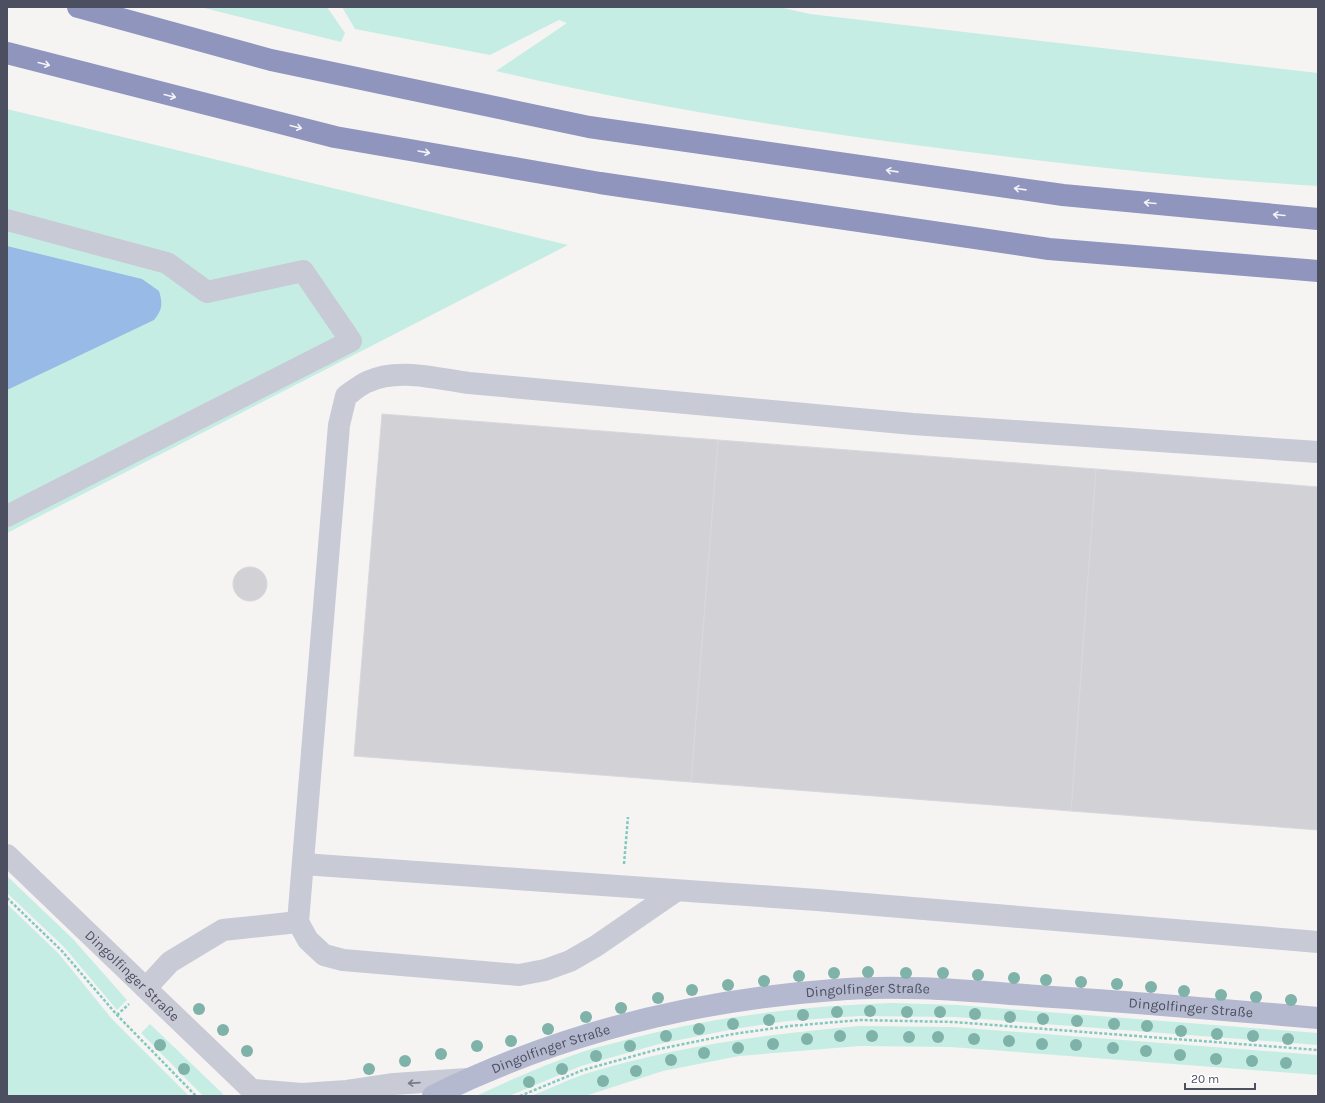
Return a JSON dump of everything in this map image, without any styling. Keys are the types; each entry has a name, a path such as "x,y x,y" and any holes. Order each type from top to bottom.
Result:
{"highway":[{"path":"78,7 271,60 589,127 1063,195 1318,219"},
{"path":"7,53 335,137 600,183 1050,249 1318,271"}],"main road":[{"name":"Dingolfinger Straße","path":"433,1096 467,1079 574,1039 647,1019 738,1000 836,990 958,990 1318,1018"}],"street":[{"path":"7,220 167,263 207,292 303,271 351,341 7,516"},
{"path":"676,891 596,946 570,961 545,970 519,975 343,960 324,955 308,940 298,922 339,425 346,396 368,382 388,376 413,375 477,384 913,424 1318,452"},
{"name":"Dingolfinger Straße","path":"7,855 255,1093"},
{"path":"303,864 817,900 1318,942"},
{"path":"146,988 170,962 223,930 298,922"},
{"path":"255,1093 302,1094 347,1091 394,1084 467,1079"}],"path":[{"path":"623,887 628,817"},
{"path":"7,898 62,950 117,1015 196,1096"},
{"path":"520,1096 582,1070 659,1049 733,1034 860,1020 954,1022 1318,1050"}],"green space":[{"path":"200,7 327,7 345,33 341,42"},
{"path":"342,7 779,7 810,14 1318,73 1318,186 1184,176 1005,157 844,135 669,107 496,71 567,23 559,20 490,55 355,29"},
{"path":"7,109 568,245 7,533"},
{"path":"7,876 73,939 127,1000 117,1010 64,947 7,893"},
{"path":"7,904 59,954 112,1019 189,1096 7,1096"},
{"path":"892,1003 957,1005 1318,1033 1318,1045 955,1017 859,1016 788,1021 734,1029 659,1044 581,1066 509,1096 476,1096 540,1068 585,1051 662,1031 727,1018 759,1014 858,1004"},
{"path":"150,1024 224,1096 203,1096 141,1033"},
{"path":"860,1026 953,1027 1318,1055 1318,1075 951,1047 860,1046 739,1056 663,1071 585,1096 531,1096 585,1074 653,1056 721,1042"}],"water":[{"path":"7,246 142,279 159,291 161,303 159,313 154,320 7,390"}],"building":[{"path":"382,414 718,440 691,782 354,756"},
{"path":"718,440 1096,469 1071,811 691,782"},
{"path":"1096,469 1318,487 1318,830 1071,811"},
{"path":"253,567 260,569 265,574 267,584 265,594 260,599 247,601 240,599 235,594 233,581 235,574 240,569"}]}
